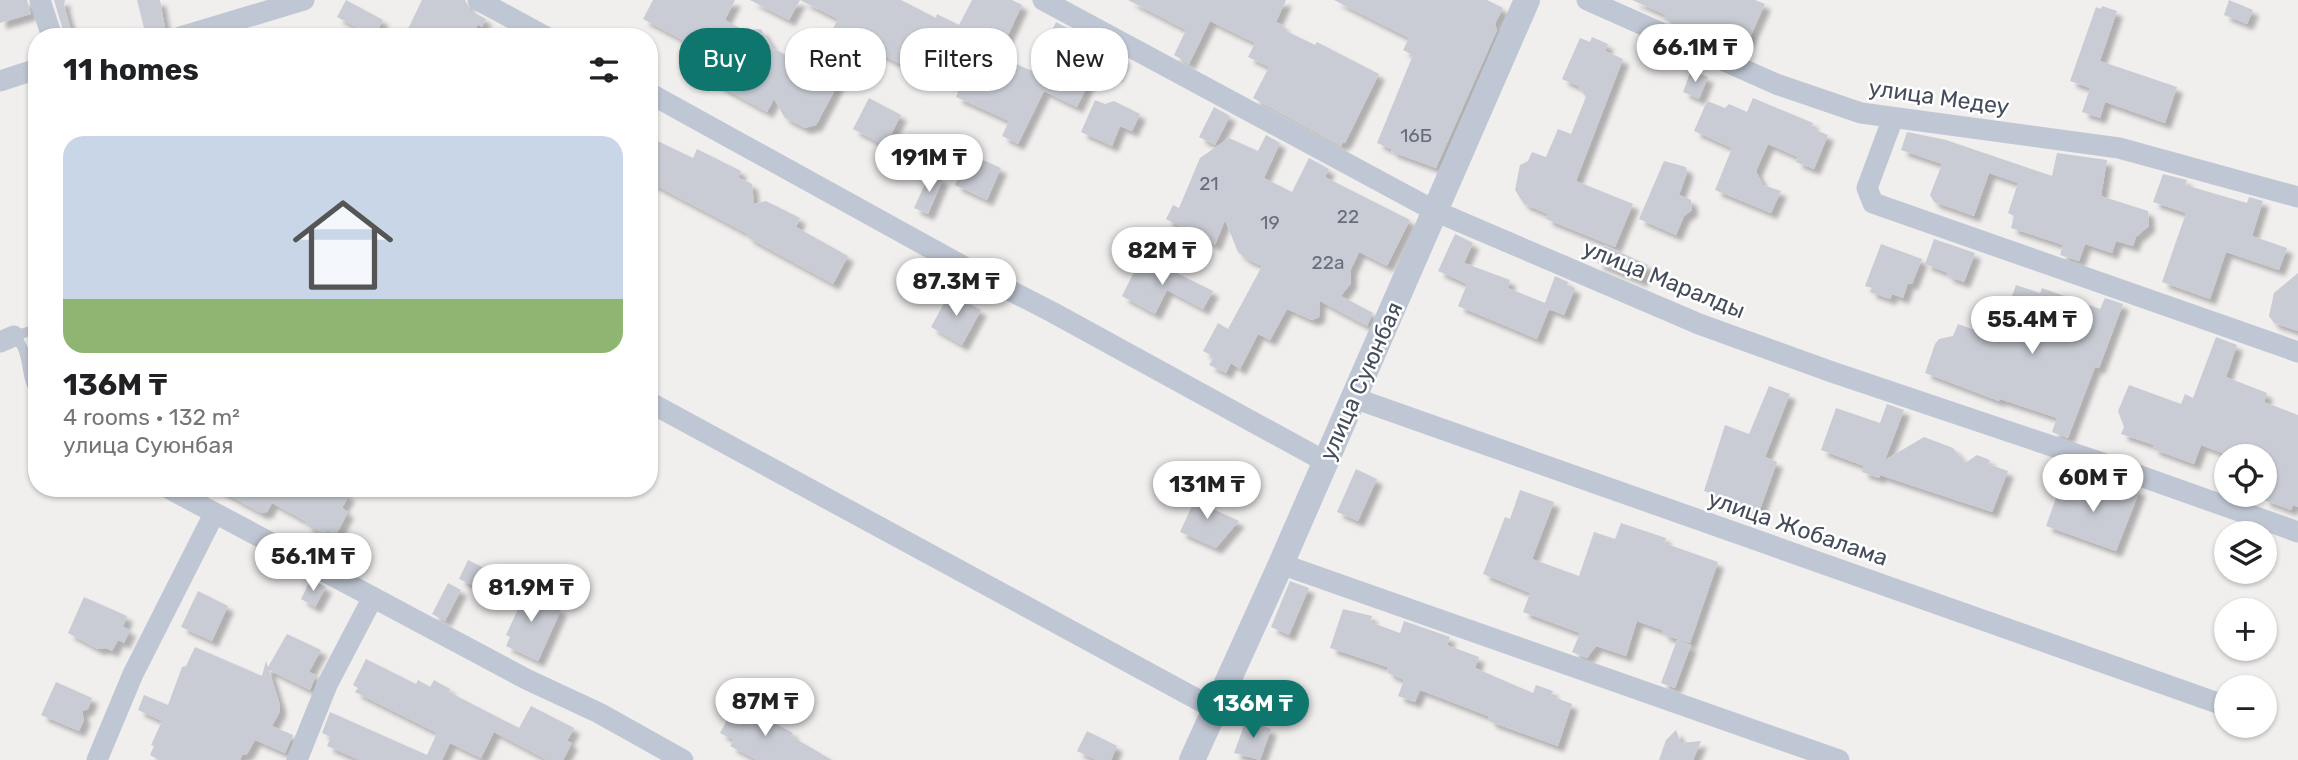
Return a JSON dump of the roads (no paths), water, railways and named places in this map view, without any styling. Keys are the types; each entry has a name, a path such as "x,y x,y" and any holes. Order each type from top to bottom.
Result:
{"street":[{"path":"40,0 49,28"},
{"path":"210,28 303,0"},
{"path":"478,0 529,28"},
{"name":"улица Маралды","path":"1043,0 1435,211 1699,324 2298,532"},
{"name":"улица Суюнбая","path":"1192,760 1281,565 1527,0"},
{"name":"улица Медеу","path":"1587,0 1776,84 1861,113 2119,148 2298,197"},
{"path":"0,80 28,72"},
{"path":"658,98 1326,462"},
{"path":"1893,118 1867,188 1872,202 2298,352"},
{"name":"улица Жобалама","path":"1354,398 2214,702"},
{"path":"658,407 1215,709"},
{"path":"184,497 526,679 599,713 683,760"},
{"path":"97,760 133,674 214,514"},
{"path":"1281,565 1839,760"},
{"path":"297,760 327,685 373,597"}],"lane":[{"path":"7,339 28,332"},
{"path":"7,339 25,350 28,371"}]}
